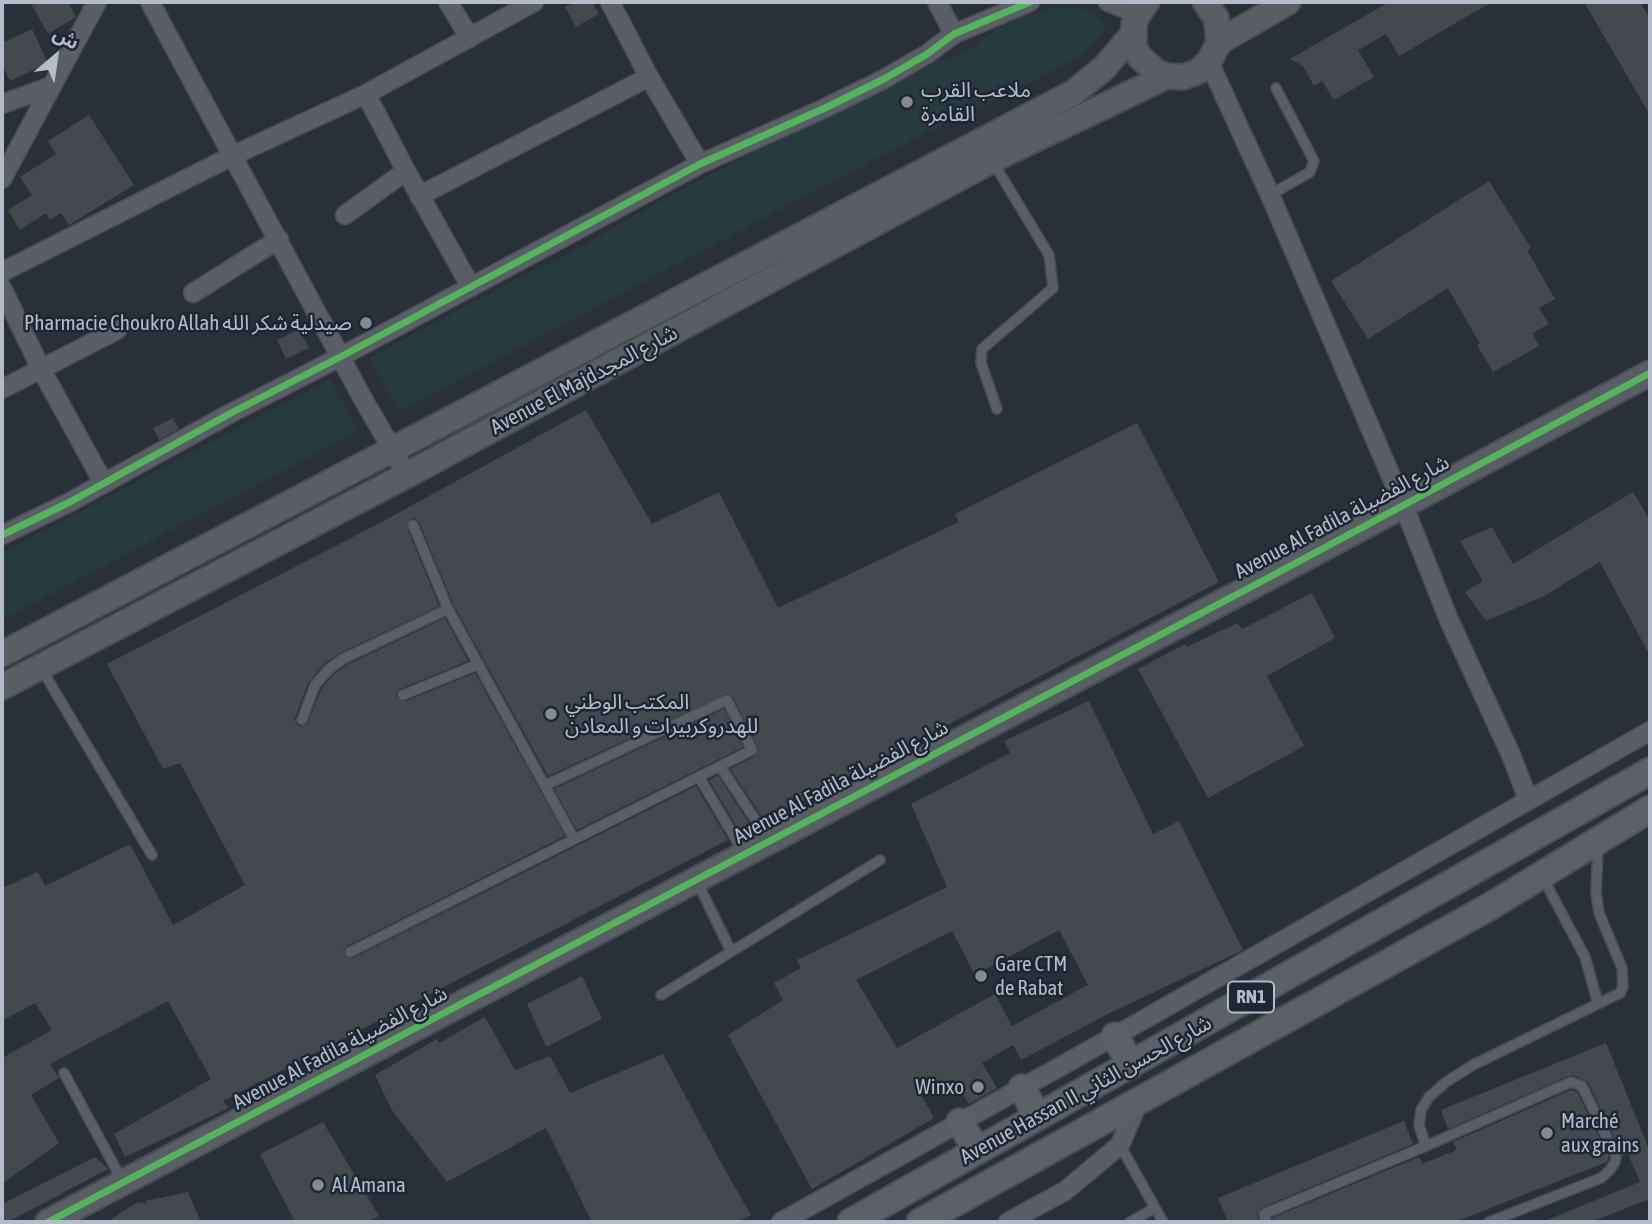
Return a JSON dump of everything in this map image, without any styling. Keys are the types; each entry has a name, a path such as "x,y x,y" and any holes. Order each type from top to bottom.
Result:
{"main road":[{"path":"1205,2 1216,18 1214,52"},
{"name":"Avenue El Majdشارع المجد","path":"2,687 407,475 992,161 1167,76 1183,76 1197,72 1214,52 1288,2"},
{"path":"1139,16 1134,46 1147,65 1167,76"},
{"name":"Avenue El Majdشارع المجد","path":"2,654 1073,93 1104,68 1139,16"},
{"name":"Avenue Al Fadila شارع الفضيلة","path":"48,1222 1650,373"},
{"name":"Avenue Hassan II شارع الحسن الثاني","path":"850,1222 1650,771"},
{"name":"Avenue Hassan II شارع الحسن الثاني","path":"920,1222 1542,876 1650,809"},
{"path":"1115,1036 1130,1065"},
{"path":"1022,1088 1037,1116"},
{"path":"960,1122 977,1151"}],"street":[{"path":"2,178 97,2"},
{"path":"150,2 363,399 407,475"},
{"path":"448,2 470,38"},
{"path":"2,272 234,155 366,94 534,2"},
{"path":"610,2 649,77 700,164"},
{"path":"937,2 954,34"},
{"path":"2,536 700,164 884,79 927,54 954,34 1030,2"},
{"path":"1108,2 1139,16"},
{"path":"1214,52 1270,195 1403,504 1449,620 1528,799"},
{"path":"419,197 649,77"},
{"path":"2,104 52,86"},
{"path":"366,94 419,197 471,288"},
{"path":"345,215 405,171"},
{"path":"193,293 279,239"},
{"path":"2,288 41,369 103,482"},
{"path":"2,389 117,331"},
{"path":"781,1222 1115,1036 1650,731"},
{"path":"1008,1222 1065,1191 1120,1145 1139,1101"}],"lane":[{"path":"1270,195 1310,172 1314,161 1276,88"},
{"path":"992,161 1049,256 1053,288 982,349 981,363 997,410"},
{"path":"413,525 448,609 574,839"},
{"path":"302,720 315,685 328,669 343,659 448,609"},
{"path":"403,695 479,664"},
{"path":"40,667 152,855"},
{"path":"350,952 752,750 727,700 546,785"},
{"path":"720,766 768,840"},
{"path":"699,777 744,853"},
{"path":"1426,1146 1419,1125 1421,1110 1429,1097 1446,1082 1473,1065 1620,993 1624,979 1622,968 1599,913 1596,883 1598,839"},
{"path":"661,995 880,860"},
{"path":"1542,876 1585,957 1598,1003"},
{"path":"696,879 732,951"},
{"path":"64,1073 124,1182"},
{"path":"1266,1222 1264,1214 1571,1082 1582,1086 1616,1156 1610,1170 1601,1178 1489,1222"},
{"path":"1120,1145 1163,1222"},
{"path":"1130,1222 1155,1208"}],"green space":[{"path":"1054,8 1078,8 1093,12 1101,19 1106,30 1078,57 828,184 402,410 397,409 369,358 526,274 562,258 665,198 922,65 956,56 1018,18"},
{"path":"330,379 358,431 2,620 2,553"}],"building":[{"path":"30,2 68,2 76,17 48,34"},
{"path":"575,2 592,2 599,14 576,27 565,7"},
{"path":"1389,2 1492,2 1399,56 1386,34 1358,50 1374,77 1334,100 1322,81 1314,86 1303,66 1290,59"},
{"path":"1584,2 1640,2 1650,19 1650,115"},
{"path":"32,29 48,63 10,81 2,64 2,43"},
{"path":"89,115 134,185 69,225 61,213 50,220 46,213 20,230 8,210 32,195 20,177 56,154 48,141"},
{"path":"1489,181 1531,248 1527,250 1555,299 1539,308 1549,324 1532,333 1539,346 1493,372 1448,288 1368,339 1331,281"},
{"path":"299,329 309,348 286,359 277,340"},
{"name":"المكتب الوطني للهدروكربيرات و المعادن","path":"586,410 652,524 719,492 778,608 959,522 955,514 1137,423 1219,582 765,821 730,769 755,756 759,750 733,697 728,693 548,776 454,606 419,522 415,518 410,519 407,528 439,606 340,653 325,663 308,683 295,718 296,724 300,727 307,725 321,689 334,674 347,665 445,618 468,661 400,689 396,693 397,698 406,701 475,673 565,836 347,946 343,951 346,957 353,958 696,786 728,840 223,1101 229,1108 125,1157 114,1134 211,1079 168,1001 50,1064 59,1078 31,1095 59,1143 2,1184 2,1058 52,1030 35,1003 2,1021 2,888 38,872 45,886 130,844 173,925 245,885 180,763 163,769 107,664 378,524"},
{"path":"173,418 179,429 159,440 153,428"},
{"path":"1633,492 1650,520 1650,656 1600,562 1544,596 1486,621 1465,592 1483,581 1460,541 1492,527 1513,564"},
{"path":"1312,593 1335,638 1267,676 1304,746 1208,798 1138,669 1185,644 1186,647 1238,623 1242,629"},
{"path":"1089,701 1153,834 1179,821 1243,950 1108,1014 1021,1060 1013,1045 982,1063 997,1088 969,1104 953,1079 922,1096 934,1118 812,1189 728,1035 783,1000 774,983 801,968 797,960 947,887 911,804 1010,753 1004,741","holes":["1059,930 1088,985 1012,1026 995,994 897,1048 856,980 952,931 975,975"]},
{"path":"724,709 743,747 577,830 554,789"},
{"path":"718,775 752,828 741,834 709,780"},
{"path":"582,976 602,1019 546,1047 527,1004"},
{"path":"485,1017 515,1070 550,1056 570,1093 663,1054 751,1215 737,1222 592,1222 546,1128 447,1182 392,1110 375,1075 437,1039 439,1043"},
{"path":"1606,1043 1650,1152 1650,1207 1647,1200 1591,1222 1542,1222 1640,1182 1628,1154 1623,1156 1588,1082 1573,1075 1568,1076 1448,1129 1441,1110"},
{"name":"Marché aux grains","path":"1571,1090 1577,1092 1609,1157 1607,1162 1455,1222 1273,1222 1272,1218 1419,1157 1422,1164 1457,1150 1453,1142"},
{"path":"1404,1121 1413,1144 1261,1208 1257,1213 1259,1222 1228,1222 1218,1198"},
{"name":"Al Amana","path":"323,1122 379,1216 366,1222 295,1222 260,1154"},
{"path":"95,1157 108,1169 8,1222 2,1222 2,1204"},
{"path":"188,1192 201,1222 107,1222 136,1203 142,1202 147,1206 145,1201"}],"cycle path":[{"path":"2,535 70,502 231,413 700,164 825,108 884,79 927,54 954,34 1030,2"},
{"path":"48,1222 1266,579 1650,373"}],"place":[{"name":"ملاعب القرب القامرة","path":"907,102"},
{"name":"Pharmacie Choukro Allah صيدلية شكر الله","path":"366,323"},
{"name":"المكتب الوطني للهدروكربيرات و المعادن","path":"551,714"},
{"name":"Gare CTM de Rabat","path":"981,976"},
{"name":"Winxo","path":"978,1087"},
{"name":"Marché aux grains","path":"1547,1133"},
{"name":"Al Amana","path":"318,1185"}]}
